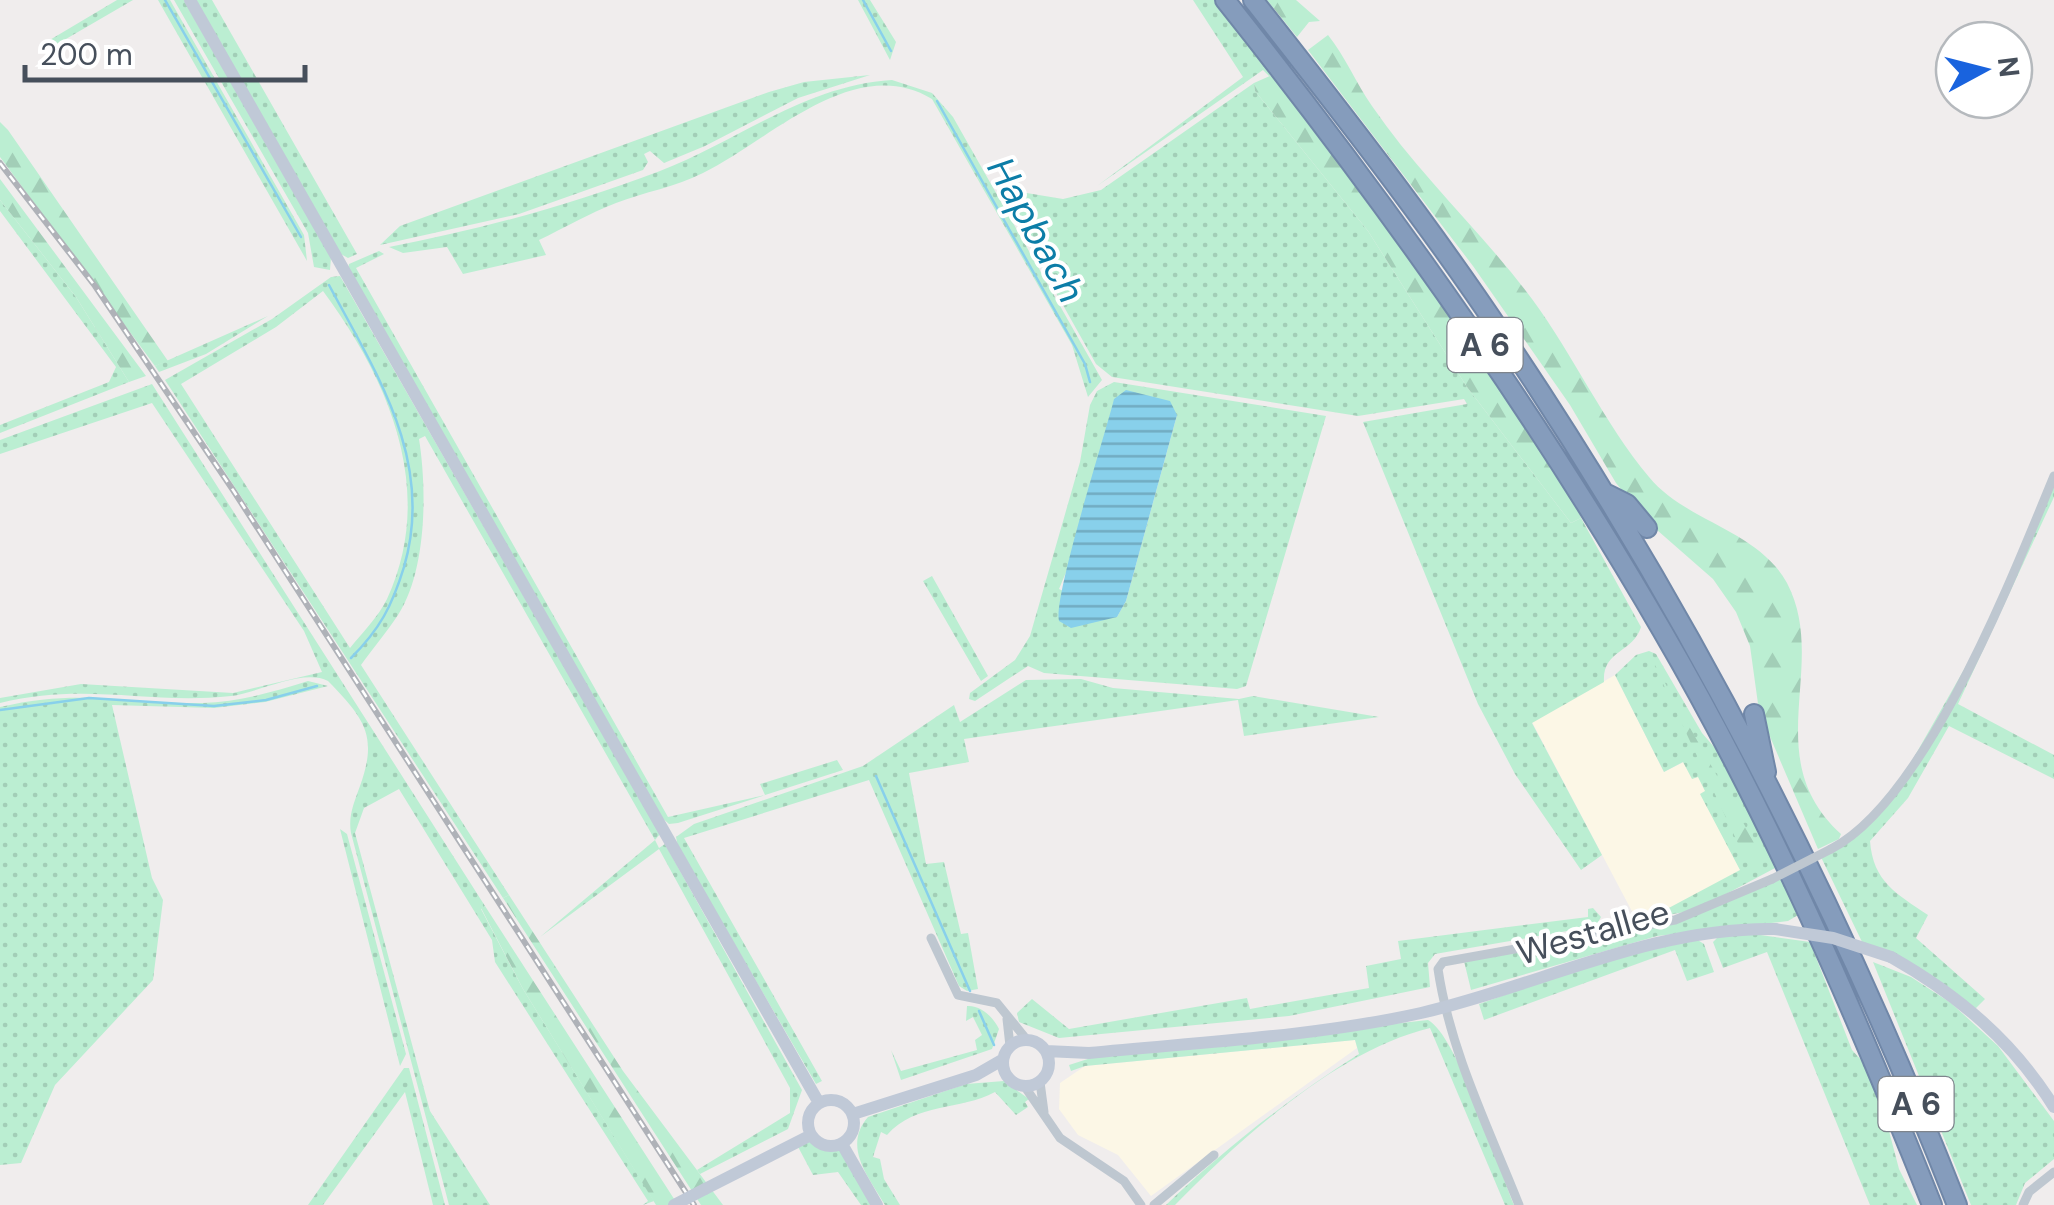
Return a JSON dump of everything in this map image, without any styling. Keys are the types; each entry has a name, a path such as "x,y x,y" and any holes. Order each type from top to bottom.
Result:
{"highway":[{"name":"A 6","path":"1226,0 1485,346 1670,644 1765,822 1826,953 1932,1205"},
{"name":"A 6","path":"1253,0 1492,318 1604,493 1767,782 1842,930 1957,1205"},
{"path":"1604,493 1627,504 1647,528"},
{"path":"1754,714 1767,782"}],"main road":[{"path":"190,0 819,1103"},
{"name":"Westallee","path":"1046,1050 1089,1053 1362,1024 1446,1006 1658,940 1775,929 1833,938 1891,957 1962,1002 2024,1062 2054,1106"},
{"path":"852,1114 976,1075 1002,1060 1010,1046 1026,1040 1046,1050 1048,1068 1040,1082 1025,1086 1006,1076 976,1075"},
{"name":"Westallee","path":"1048,1068 1089,1053"},
{"path":"1002,1060 1006,1076"},
{"path":"838,1101 852,1114 854,1131 842,1144 824,1146 811,1135 808,1118 819,1103 838,1101"},
{"path":"674,1205 811,1135"},
{"path":"842,1144 877,1205"}],"street":[{"path":"1518,1205 1446,1006 1438,969 1459,956 1675,920 1772,879 1851,839 1885,808 1946,708 2021,556 2054,476"},
{"path":"931,938 958,995 988,999 1026,1040"},
{"path":"1007,1020 1010,1046"},
{"path":"1040,1082 1045,1115"},
{"path":"1025,1086 1060,1138 1124,1181 1141,1205"},
{"path":"1154,1205 1214,1155"},
{"path":"2023,1205 2029,1192 2054,1172"}],"shaded area":[{"path":"1615,675 1664,772 1684,762 1698,776 1706,791 1701,795 1741,871 1650,918 1636,919 1532,722"},
{"path":"1355,1040 1357,1048 1151,1196 1118,1155 1078,1135 1059,1109 1060,1083 1085,1066"}],"green space":[{"path":"117,0 133,0 47,50 43,44"},
{"path":"158,0 170,0 304,235 307,261"},
{"path":"174,0 184,0 331,257 330,270 314,267 308,233"},
{"path":"196,0 212,0 357,254 348,258 339,253"},
{"path":"858,0 870,0 896,42 890,60"},
{"path":"1193,0 1215,0 1274,74 1269,76 1263,70 1097,186 1243,77"},
{"path":"1267,0 1296,0 1320,21 1309,22 1297,37"},
{"path":"1328,35 1390,131 1532,299 1649,477 1682,505 1758,550 1787,583 1798,614 1802,646 1798,743 1803,774 1816,805 1841,834 1839,839 1818,849 1759,711 1750,646 1736,612 1713,579 1649,523 1616,483 1570,405 1473,266 1308,50"},
{"path":"1274,74 1442,298 1574,498 1581,518 1571,523 1467,387 1368,231 1255,91 1254,83"},
{"path":"870,75 798,98 664,163 650,151 644,154 648,162 643,170 519,214 380,245 400,226 769,92 804,82"},
{"path":"892,80 932,93 953,117 1102,380 1088,397 1072,345 932,99 902,87 873,86 813,106 703,173 606,207 539,240 546,255 463,274 447,247 403,253 389,247 492,224 593,195 689,159 801,103 861,84"},
{"path":"1254,83 1255,91 1368,231 1467,387 1571,523 1581,518 1641,627 1632,642 1608,664 1604,682 1532,723 1602,855 1581,870 1515,774 1478,704 1363,422 1467,404 1464,399 1358,416 1112,377 1096,364 1003,198 1009,190 1063,199 1101,190"},
{"path":"0,122 168,361 155,366 0,157"},
{"path":"0,179 146,376 129,382 76,297 0,200"},
{"path":"0,200 76,297 129,382 0,433 0,425 109,382 116,367 0,211"},
{"path":"379,251 384,254 356,268 668,817 765,795 760,784 837,760 843,770 678,823 669,824 660,816 348,270 349,264"},
{"path":"340,276 660,834 655,840 425,436 419,439 424,505 415,576 398,615 361,665 509,895 503,898 165,380 272,319 331,277","holes":["323,291 368,361 398,438 406,478 407,518 401,558 387,599 350,648 181,384 276,327"]},
{"path":"268,316 206,354 159,372 155,366"},
{"path":"1114,382 1326,416 1246,686 1237,689 1044,673 1028,666 975,701 969,699 970,693 1015,660 1030,636 1080,462 1090,405 1097,391","holes":["1177,415 1126,601 1117,617 1059,589 1072,558"]},
{"path":"152,384 485,906 481,909 523,989 654,1201 643,1205 648,1201 495,962 492,940 399,789 364,808 355,833 430,1111 490,1205 449,1205 351,833 351,815 365,769 368,741 351,706 328,681 306,677 231,696 61,694 0,703 0,698 81,684 233,693 322,672 304,631 152,403 0,454 0,440"},
{"path":"2054,480 2054,497 1958,704 2054,755 2054,779 1949,726 1908,798 1870,841 1876,867 1888,886 1928,915 1916,938 1985,999 1973,1011 1864,946 1820,855 1885,808 1978,645"},
{"path":"932,576 988,676 981,681 923,581"},
{"path":"1649,651 1656,654 1702,733 1721,755 1777,867 1696,910 1650,918 1740,870 1700,794 1705,791 1698,777 1692,779 1683,762 1664,772 1615,675 1636,655"},
{"path":"1651,658 1763,858 1751,871"},
{"path":"1081,679 1113,688 1239,699 1253,696 1379,717 1244,736 1238,700 964,739 969,762 909,773 926,864 944,862 961,934 968,933 978,989 967,991 959,986 869,780 684,838 822,1081 816,1084 678,847 676,837 694,824 863,766 954,705 960,722 1026,680"},
{"path":"308,681 328,686 265,702 214,708 112,705 152,878 163,900 153,980 55,1085 21,1163 0,1165 0,707 79,698 216,702 256,696"},
{"path":"340,829 347,834 406,1054 400,1066"},
{"path":"655,840 659,848 665,844 802,1090 788,1129 700,1174 697,1170 790,1113 790,1088 659,849 540,937"},
{"path":"1782,877 1800,914 1788,921 1657,936 1471,990 1464,961 1678,922"},
{"path":"509,895 623,1071 723,1205 701,1205 503,898"},
{"path":"485,906 678,1205 656,1205 523,989 481,908"},
{"path":"1593,908 1601,917 1596,926 1435,954 1428,963 1430,987 1289,1016 1059,1038 1019,1022 1017,1013 1032,999 1069,1029 1247,998 1250,1009 1369,988 1366,966 1401,959 1398,941 1588,917 1588,909"},
{"path":"1753,934 1810,942 1852,1050 1874,1074 1899,1169 1917,1205 1870,1205 1767,952 1723,968 1713,942 1719,936"},
{"path":"1696,939 1704,944 1714,972 1687,981 1675,950 1484,1020 1479,1004 1612,957"},
{"path":"1873,962 1911,977 1951,1003 1998,1046 2054,1121 2054,1159 2025,1183 2016,1205 1971,1205"},
{"path":"967,1006 982,1010 999,1029 992,1049 901,1080 891,1050 901,1071 977,1050 975,1040 982,1035 973,1017 966,1021"},
{"path":"1428,1020 1452,1050 1464,1075 1514,1205 1505,1205 1430,1028 1395,1039 1326,1076 1359,1054 1355,1040 1085,1066 1071,1071 1069,1065 1094,1057"},
{"path":"404,1068 409,1068 445,1205 433,1205 405,1092 323,1205 308,1205"},
{"path":"1326,1076 1260,1125 1175,1205 1166,1205 1235,1144 1283,1106"},
{"path":"1004,1081 1029,1099 1025,1102 1028,1107 1016,1115 995,1092 911,1117 887,1135 881,1132 873,1157 880,1159 884,1179 900,1205 885,1205 858,1151 857,1139 868,1117 966,1084"},
{"path":"811,1135 824,1146 842,1144 877,1205 861,1205 838,1172 813,1175 796,1143"}],"water":[{"path":"1126,390 1170,401 1177,415 1126,601 1117,617 1071,628 1059,621 1064,581 1114,399"}],"waterway":[{"path":"165,0 301,237"},
{"name":"Hapbach","path":"863,0 891,51"},
{"name":"Hapbach","path":"937,101 1085,364 1090,382"},
{"path":"329,285 396,420 407,455 412,491 412,528 399,581 377,627 351,658"},
{"path":"0,710 89,698 214,706 266,700 317,686"},
{"name":"Hapbach","path":"876,776 970,991"},
{"name":"Hapbach","path":"979,1011 994,1045"}],"railway":[{"path":"0,163 95,286 233,490 694,1205"}]}
